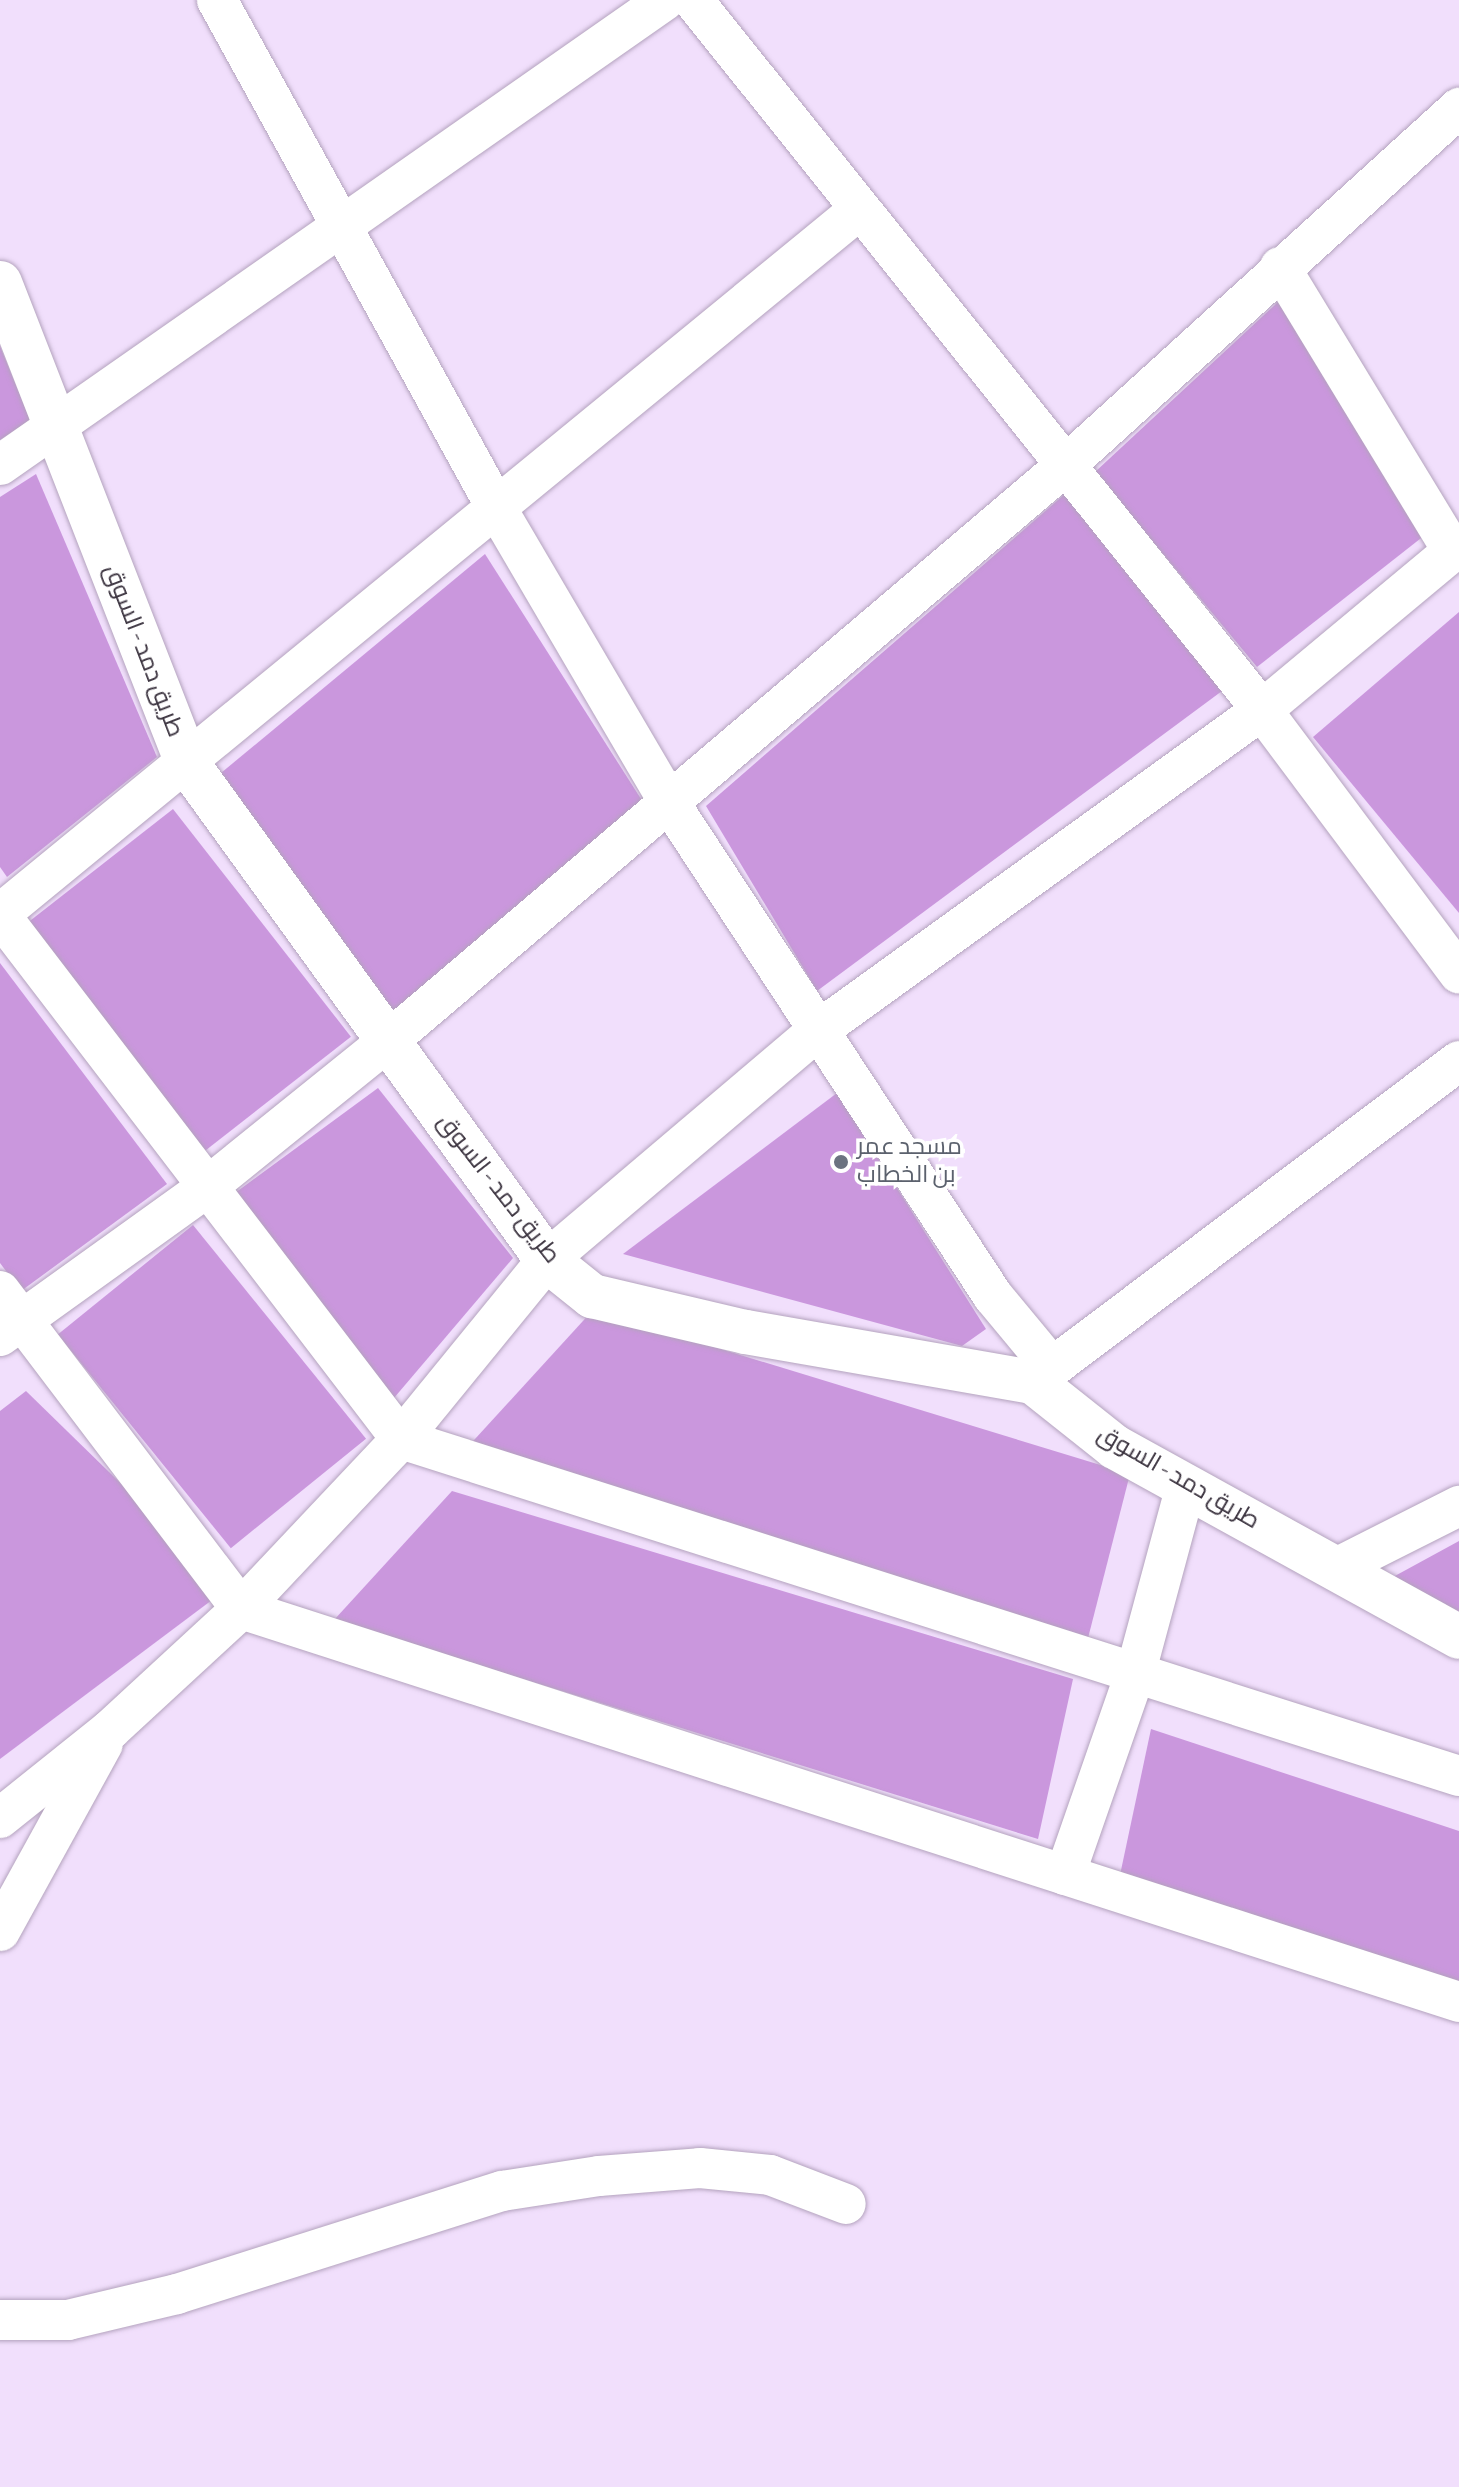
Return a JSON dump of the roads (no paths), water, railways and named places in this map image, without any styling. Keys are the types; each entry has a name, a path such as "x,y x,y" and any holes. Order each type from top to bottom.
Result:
{"main road":[{"name":"طريق دمد - السوق","path":"0,283 187,763 547,1260 592,1296 746,1332 1042,1374 1115,1447 1459,1637"}],"street":[{"path":"217,0 497,509 669,802 816,1032 1042,1374 1459,1061"},
{"path":"0,465 665,0"},
{"path":"693,0 1262,710 1459,973"},
{"path":"1459,108 1280,267 1067,464 387,1042 207,1187 7,1316 241,1609 1459,2002"},
{"path":"860,209 0,915 401,1439 1459,1776"},
{"path":"0,1818 110,1730 241,1609 401,1439 547,1260 816,1032 1262,710 1456,548 1280,267"},
{"path":"1065,1875 1136,1671 1186,1486"},
{"path":"1336,1568 1459,1506"},
{"path":"0,1931 110,1730"},
{"path":"0,2320 82,2317 177,2294 502,2191 599,2176 700,2168 756,2174 846,2204"}],"place":[{"name":"مسجد عمر بن الخطاب","path":"841,1162"}]}
